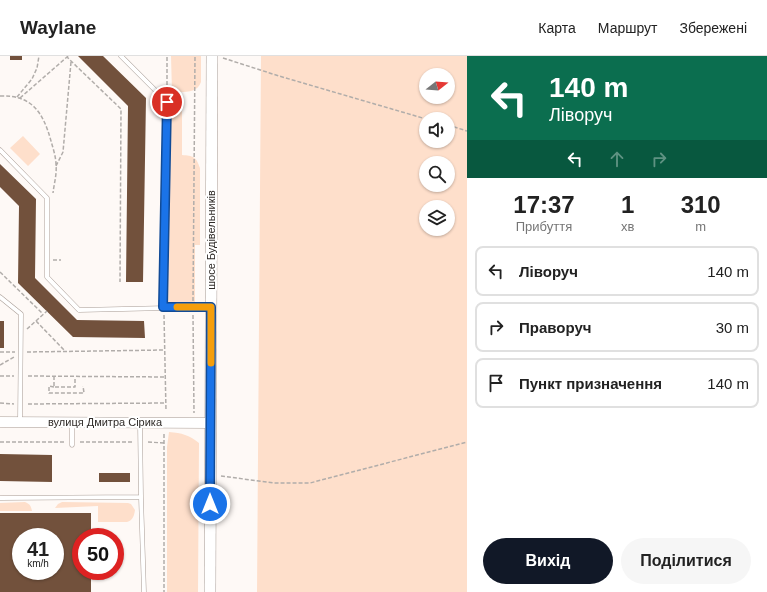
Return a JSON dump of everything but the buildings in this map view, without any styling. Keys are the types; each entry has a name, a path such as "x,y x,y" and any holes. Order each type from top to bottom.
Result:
{"main road":[{"name":"шосе Будівельників","path":"210,592 212,56"}],"street":[{"name":"вулиця Дмитра Сірика","path":"0,422 210,423"}],"lane":[{"path":"121,56 167,102 163,307"},
{"path":"0,150 48,198 47,277 79,310 211,307"},
{"path":"0,297 21,314 20,422"},
{"path":"72,422 72,443"},
{"path":"140,423 144,592"},
{"path":"0,498 142,497"}],"path":[{"path":"17,97 32,79 38,56"},
{"path":"20,98 67,56 121,110 120,282"},
{"path":"167,56 167,91"},
{"path":"194,56 194,423"},
{"path":"217,56 279,76 419,117"},
{"path":"56,166 63,152 71,61"},
{"path":"0,96 20,98 32,105 44,120 52,144 56,166 53,193"},
{"path":"455,127 467,131"},
{"path":"0,272 43,314"},
{"path":"163,307 166,411"},
{"path":"26,330 47,311"},
{"path":"36,321 66,351"},
{"path":"0,352 165,350"},
{"path":"0,365 21,352"},
{"path":"0,376 166,377"},
{"path":"54,376 54,387"},
{"path":"75,376 75,393"},
{"path":"75,387 49,386 49,393 84,394 83,386"},
{"path":"0,403 166,403"},
{"path":"164,434 164,592"},
{"path":"0,442 164,443"},
{"path":"210,475 274,483 310,483 467,442"}],"shaded area":[{"path":"171,56 201,56 201,82 196,89 189,92 172,92"},
{"path":"261,56 467,56 467,592 257,592"},
{"path":"173,101 178,103 182,112 182,155 194,157 200,168 200,245 195,245 195,305 167,305 170,103"},
{"path":"23,136 40,154 28,166 10,148"},
{"path":"169,432 185,435 199,443 198,592 167,592 167,447"},
{"path":"25,502 30,505 32,511 0,511 0,503"},
{"path":"62,502 128,503 131,504 135,510 133,518 127,522 98,522 98,506 55,508"}],"slow traffic":[{"path":"177,307 211,307 211,363"}],"route":[{"path":"167,102 163,307 211,307 210,504"}]}
